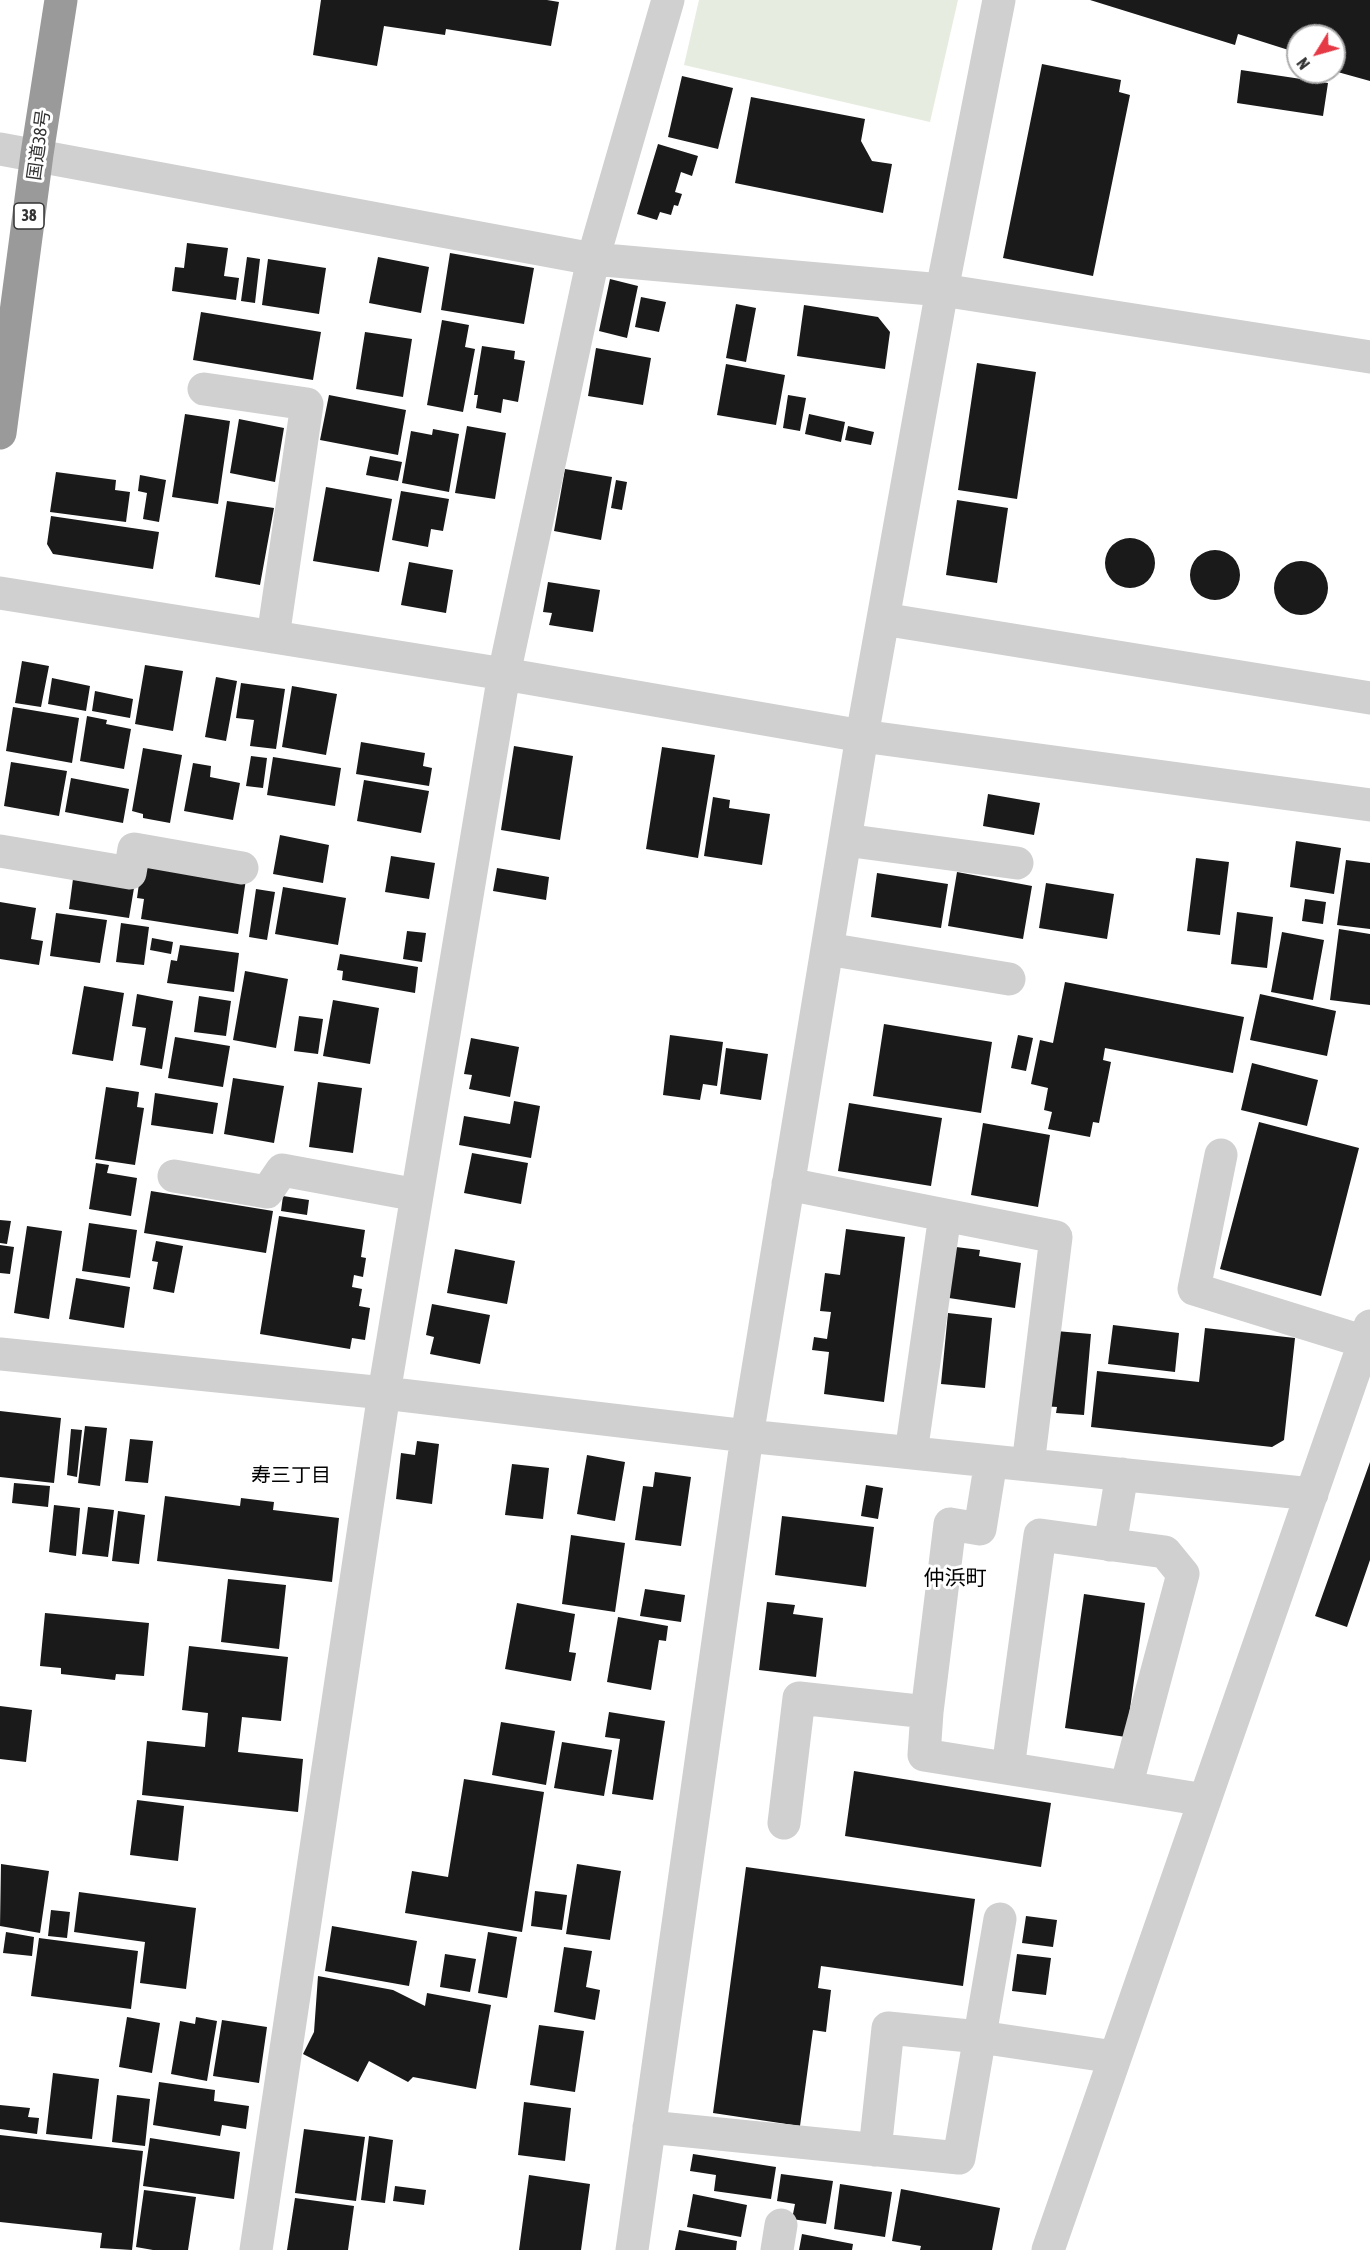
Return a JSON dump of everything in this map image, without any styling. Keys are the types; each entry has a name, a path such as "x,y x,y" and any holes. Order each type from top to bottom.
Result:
{"highway":[{"name":"国道38号","path":"0,433 37,154 61,0"}],"street":[{"path":"256,2250 384,1393 504,674 593,259 668,0"},
{"path":"632,2250 747,1436 788,1184 862,736 942,290 999,0"},
{"path":"0,149 37,154 593,259 942,290 1370,357"},
{"path":"204,389 307,404 273,637"},
{"path":"0,593 504,674 862,736 1370,805"},
{"path":"883,619 1370,698"},
{"path":"845,840 1017,863"},
{"path":"0,851 130,873 134,849 242,868"},
{"path":"827,949 1009,979"},
{"path":"1048,2250 1367,1334 1194,1289 1221,1155"},
{"path":"174,1176 267,1192 282,1170 417,1196"},
{"path":"788,1184 1056,1237 1028,1465"},
{"path":"910,1453 945,1215"},
{"path":"0,1354 384,1393 747,1436 1312,1494"},
{"path":"992,1461 980,1529 950,1524 927,1712 924,1755 1205,1800"},
{"path":"1110,1545 1122,1474"},
{"path":"1008,1768 1040,1536 1165,1552 1183,1574 1126,1787"},
{"path":"784,1823 799,1698 927,1712"},
{"path":"650,2127 959,2158 1000,1919"},
{"path":"875,2150 888,2028 980,2037 1114,2057"}],"shaded area":[{"path":"699,0 958,0 930,122 684,65"}],"building":[{"path":"321,0 547,0 559,2 551,46 446,29 445,35 384,26 377,66 313,55"},
{"path":"1090,0 1370,0 1370,81 1346,74 1346,24 1286,24 1286,49 1238,34 1235,45"},
{"path":"1042,64 1121,80 1119,92 1130,95 1093,276 1003,258"},
{"path":"1241,70 1286,77 1286,84 1328,84 1323,116 1237,103"},
{"path":"682,76 733,88 718,149 668,137"},
{"path":"751,97 865,119 861,141 872,161 892,164 883,213 735,183"},
{"path":"658,144 698,156 692,176 681,172 675,192 682,194 678,206 674,205 671,215 660,212 657,220 637,214"},
{"path":"187,243 228,248 224,276 239,278 236,300 172,291 175,267 184,268"},
{"path":"450,253 534,268 524,324 441,310"},
{"path":"247,257 260,259 255,303 241,301"},
{"path":"378,257 429,267 421,313 369,303"},
{"path":"268,259 326,268 319,314 262,305"},
{"path":"610,279 638,286 627,338 599,331"},
{"path":"641,297 666,302 659,332 635,327"},
{"path":"736,304 756,308 746,362 726,358"},
{"path":"804,305 878,317 890,332 885,369 797,356"},
{"path":"201,312 321,332 313,380 193,360"},
{"path":"442,320 469,325 465,347 475,349 463,412 427,405"},
{"path":"365,332 412,339 403,397 356,389"},
{"path":"482,346 515,351 514,359 525,361 518,402 503,399 501,413 476,408 478,395 474,395"},
{"path":"596,348 651,358 643,405 588,396"},
{"path":"977,363 1036,372 1017,499 958,490"},
{"path":"726,364 785,375 776,425 717,415"},
{"path":"329,395 406,410 398,455 320,440"},
{"path":"788,395 806,398 800,431 783,428"},
{"path":"185,414 230,421 218,504 172,497"},
{"path":"809,414 845,422 841,442 805,434"},
{"path":"239,419 284,428 275,482 230,473"},
{"path":"467,426 506,433 495,499 455,493"},
{"path":"848,426 874,432 871,445 845,440"},
{"path":"433,429 459,434 449,492 402,483 411,431 432,435"},
{"path":"370,456 402,462 398,481 366,475"},
{"path":"565,469 612,477 601,540 554,531"},
{"path":"56,472 116,480 115,490 130,492 126,522 50,512"},
{"path":"140,475 166,480 159,522 143,519 147,493 138,491"},
{"path":"616,480 627,482 622,510 611,508"},
{"path":"326,487 392,499 379,572 313,561"},
{"path":"401,491 449,499 443,531 431,529 428,547 392,540"},
{"path":"957,500 1008,508 997,583 946,575"},
{"path":"227,501 274,508 260,585 215,577"},
{"path":"51,516 159,532 153,569 53,554 47,544"},
{"path":"1130,538 1144,542 1151,549 1155,563 1151,577 1144,584 1130,588 1116,584 1109,577 1105,563 1109,549 1116,542"},
{"path":"1210,550 1220,550 1233,557 1240,570 1240,580 1233,593 1220,600 1210,600 1201,596 1194,589 1190,580 1190,570 1194,561 1201,554"},
{"path":"1301,561 1311,563 1320,569 1326,578 1328,588 1326,598 1320,607 1311,613 1301,615 1291,613 1282,607 1276,598 1274,588 1276,578 1282,569 1291,563"},
{"path":"409,562 453,570 446,613 401,605"},
{"path":"548,582 600,590 593,632 549,625 552,613 543,612"},
{"path":"22,661 49,666 41,707 15,703"},
{"path":"145,665 183,671 173,731 135,724"},
{"path":"216,677 237,681 226,741 205,737"},
{"path":"52,678 90,686 86,711 48,704"},
{"path":"241,683 285,689 276,749 250,746 254,720 236,718"},
{"path":"292,686 337,694 326,755 282,747"},
{"path":"95,691 133,699 130,718 92,711"},
{"path":"13,707 79,718 72,763 6,751"},
{"path":"87,716 107,720 106,724 131,729 124,769 80,761"},
{"path":"361,742 425,753 423,766 432,768 429,786 356,774"},
{"path":"514,746 573,756 560,840 501,830"},
{"path":"662,747 715,755 698,858 646,849"},
{"path":"143,748 182,755 170,823 143,818 143,814 132,811"},
{"path":"251,756 267,758 263,788 246,786"},
{"path":"273,757 341,768 335,806 267,795"},
{"path":"11,762 67,771 59,816 4,806"},
{"path":"193,763 211,766 210,777 240,783 233,820 184,811"},
{"path":"71,778 129,789 123,823 65,812"},
{"path":"364,780 429,791 421,833 357,821"},
{"path":"988,794 1040,803 1034,835 983,826"},
{"path":"713,797 730,800 729,808 770,814 762,865 704,856"},
{"path":"280,835 329,845 323,883 273,874"},
{"path":"1296,841 1341,848 1334,894 1290,887"},
{"path":"391,856 435,863 429,899 385,892"},
{"path":"1196,858 1229,862 1220,935 1187,931"},
{"path":"1346,860 1370,863 1370,929 1337,925"},
{"path":"142,862 246,879 238,934 141,919 144,899 137,898"},
{"path":"497,868 549,877 546,900 493,891"},
{"path":"957,872 1032,886 1023,939 948,926"},
{"path":"877,873 948,884 941,928 871,917"},
{"path":"73,879 134,888 129,918 69,909"},
{"path":"1046,883 1114,894 1107,939 1039,928"},
{"path":"283,887 346,898 338,945 275,934"},
{"path":"256,889 275,892 267,940 249,937"},
{"path":"1305,899 1326,902 1323,924 1302,921"},
{"path":"0,902 36,908 31,939 43,941 39,965 0,959"},
{"path":"1237,912 1273,917 1267,968 1231,964"},
{"path":"56,913 107,920 100,963 50,956"},
{"path":"121,923 149,927 144,965 116,962"},
{"path":"1339,929 1370,934 1370,1005 1330,1000"},
{"path":"407,931 426,933 422,962 403,959"},
{"path":"1282,932 1324,940 1313,1000 1271,992"},
{"path":"152,938 173,942 171,954 150,950"},
{"path":"180,945 239,953 234,992 167,983 171,960 177,961"},
{"path":"340,954 418,967 415,993 342,980 343,971 337,970"},
{"path":"245,971 288,979 276,1048 233,1040"},
{"path":"1065,982 1244,1017 1233,1073 1105,1048 1103,1060 1111,1062 1099,1123 1093,1122 1090,1137 1048,1129 1052,1112 1044,1110 1048,1088 1031,1084 1040,1040 1053,1043"},
{"path":"84,986 124,993 113,1061 72,1054"},
{"path":"137,994 173,1001 162,1069 140,1065 146,1028 132,1026"},
{"path":"1260,994 1336,1011 1327,1056 1250,1040"},
{"path":"199,996 231,1001 226,1036 194,1032"},
{"path":"333,1000 379,1008 370,1064 323,1056"},
{"path":"299,1016 323,1019 318,1054 294,1051"},
{"path":"884,1024 992,1042 981,1113 873,1096"},
{"path":"670,1035 723,1042 717,1086 703,1084 700,1100 663,1095"},
{"path":"1018,1035 1033,1038 1026,1071 1011,1068"},
{"path":"175,1037 230,1046 223,1087 168,1078"},
{"path":"471,1038 519,1047 510,1097 469,1089 472,1075 464,1074"},
{"path":"726,1048 768,1054 761,1100 720,1094"},
{"path":"1252,1063 1318,1080 1307,1126 1241,1110"},
{"path":"233,1078 284,1086 274,1143 224,1134"},
{"path":"318,1082 362,1088 353,1153 309,1147"},
{"path":"106,1087 139,1092 137,1107 144,1108 135,1165 95,1159"},
{"path":"155,1093 218,1103 213,1134 151,1125"},
{"path":"514,1101 540,1106 531,1158 459,1145 464,1116 510,1124"},
{"path":"849,1103 942,1118 931,1186 838,1171"},
{"path":"1259,1122 1359,1148 1321,1296 1220,1269"},
{"path":"983,1123 1050,1135 1038,1207 971,1195"},
{"path":"472,1153 528,1163 521,1204 464,1193"},
{"path":"96,1163 109,1165 107,1173 137,1178 131,1216 89,1209"},
{"path":"151,1191 273,1211 266,1253 144,1233"},
{"path":"283,1196 309,1200 307,1215 281,1211"},
{"path":"279,1216 365,1230 361,1257 366,1258 363,1277 354,1275 352,1287 362,1289 359,1306 370,1308 365,1340 352,1338 350,1349 260,1334"},
{"path":"0,1220 11,1221 7,1244 0,1243"},
{"path":"89,1223 137,1230 130,1278 82,1271"},
{"path":"27,1226 62,1231 49,1319 14,1313"},
{"path":"846,1229 905,1237 884,1402 824,1394 829,1352 812,1350 814,1337 827,1339 831,1312 820,1311 825,1273 840,1275"},
{"path":"156,1241 183,1246 174,1293 153,1289 158,1262 152,1261"},
{"path":"0,1245 14,1247 10,1274 0,1273"},
{"path":"956,1247 980,1250 979,1256 1021,1263 1015,1308 949,1298"},
{"path":"455,1249 515,1261 507,1304 447,1293"},
{"path":"76,1278 130,1287 124,1328 69,1319"},
{"path":"432,1304 490,1315 480,1364 430,1354 434,1337 426,1335"},
{"path":"948,1313 992,1318 985,1388 941,1384"},
{"path":"1113,1325 1179,1333 1175,1372 1108,1364"},
{"path":"1205,1328 1295,1338 1284,1440 1272,1447 1091,1427 1097,1371 1199,1382"},
{"path":"1056,1331 1091,1334 1084,1415 1056,1413 1057,1407 1043,1406"},
{"path":"0,1411 61,1418 54,1483 0,1477"},
{"path":"85,1426 107,1428 100,1486 78,1483"},
{"path":"71,1429 82,1430 77,1477 67,1475"},
{"path":"130,1439 153,1441 148,1483 125,1481"},
{"path":"417,1441 439,1444 432,1504 396,1499 401,1453 415,1455"},
{"path":"587,1455 625,1462 615,1521 577,1514"},
{"path":"1370,1462 1370,1560 1347,1627 1315,1616"},
{"path":"512,1464 549,1468 543,1519 505,1515"},
{"path":"655,1472 691,1477 681,1546 635,1540 643,1486 653,1487"},
{"path":"14,1483 50,1486 48,1507 12,1503"},
{"path":"866,1485 883,1488 878,1519 861,1516"},
{"path":"165,1496 240,1506 241,1498 274,1502 273,1510 339,1518 332,1582 157,1561"},
{"path":"54,1505 80,1508 76,1556 49,1552"},
{"path":"88,1507 114,1510 108,1557 82,1554"},
{"path":"118,1511 145,1515 139,1564 112,1561"},
{"path":"782,1516 874,1527 866,1587 775,1575"},
{"path":"571,1535 625,1543 615,1612 562,1604"},
{"path":"228,1579 286,1585 279,1649 221,1642"},
{"path":"645,1589 685,1595 681,1622 640,1616"},
{"path":"1084,1594 1145,1603 1126,1737 1065,1728"},
{"path":"767,1602 795,1605 793,1614 823,1618 816,1677 759,1670"},
{"path":"517,1603 575,1614 569,1652 576,1653 571,1681 505,1669"},
{"path":"45,1613 149,1623 144,1676 116,1674 115,1680 61,1674 61,1668 40,1666"},
{"path":"618,1617 668,1626 666,1641 659,1640 651,1690 607,1682"},
{"path":"189,1646 288,1657 281,1721 242,1717 238,1752 303,1759 298,1812 142,1795 147,1741 205,1747 208,1713 182,1710"},
{"path":"0,1706 32,1710 26,1762 0,1759"},
{"path":"609,1712 665,1721 653,1800 612,1794 620,1739 605,1737"},
{"path":"501,1722 555,1731 546,1785 492,1775"},
{"path":"562,1742 612,1750 604,1796 554,1788"},
{"path":"854,1771 1051,1803 1041,1867 845,1836"},
{"path":"464,1779 544,1792 522,1932 405,1913 412,1871 448,1877"},
{"path":"137,1800 184,1806 178,1861 130,1855"},
{"path":"1,1864 49,1871 40,1933 0,1926"},
{"path":"577,1864 621,1871 610,1940 566,1934"},
{"path":"746,1867 975,1899 963,1986 821,1966 818,1988 831,1990 826,2032 813,2030 800,2126 713,2113"},
{"path":"535,1891 567,1895 562,1930 531,1926"},
{"path":"79,1892 196,1908 186,1989 140,1983 145,1942 74,1932"},
{"path":"51,1910 70,1912 67,1938 48,1936"},
{"path":"1026,1916 1057,1920 1053,1947 1022,1943"},
{"path":"332,1926 417,1941 409,1986 325,1971"},
{"path":"6,1932 34,1937 32,1956 3,1953"},
{"path":"488,1932 517,1937 507,1998 478,1993"},
{"path":"39,1938 138,1951 131,2009 31,1996"},
{"path":"564,1947 592,1951 586,1987 600,1990 595,2020 554,2012"},
{"path":"445,1954 476,1959 470,1992 440,1987"},
{"path":"1017,1954 1051,1958 1046,1995 1012,1991"},
{"path":"318,1976 393,1990 425,2006 427,1993 491,2005 476,2089 413,2077 408,2082 369,2061 358,2082 303,2054 314,2032"},
{"path":"127,2017 160,2023 152,2073 119,2067"},
{"path":"196,2017 217,2021 207,2081 171,2074 180,2021 195,2024"},
{"path":"222,2020 267,2027 259,2083 213,2076"},
{"path":"539,2025 584,2031 575,2092 530,2085"},
{"path":"53,2073 99,2079 92,2139 46,2134"},
{"path":"159,2082 215,2090 214,2101 249,2106 246,2129 222,2125 220,2136 153,2125"},
{"path":"117,2095 150,2099 145,2146 112,2142"},
{"path":"524,2102 571,2108 565,2161 518,2155"},
{"path":"0,2105 30,2108 28,2117 39,2118 37,2134 0,2129"},
{"path":"304,2129 365,2137 356,2201 295,2193"},
{"path":"0,2135 143,2151 132,2250 100,2248 102,2233 0,2222"},
{"path":"369,2136 393,2140 385,2203 361,2200"},
{"path":"150,2138 240,2152 234,2199 143,2186"},
{"path":"693,2154 776,2167 771,2199 714,2191 716,2175 690,2171"},
{"path":"781,2174 833,2181 826,2224 792,2219 795,2204 777,2201"},
{"path":"529,2175 590,2184 581,2250 519,2250"},
{"path":"840,2184 892,2192 885,2237 834,2229"},
{"path":"395,2186 426,2190 424,2205 393,2201"},
{"path":"901,2189 1000,2208 992,2250 920,2250 921,2246 892,2241"},
{"path":"144,2190 196,2197 188,2250 153,2250 136,2247"},
{"path":"693,2194 747,2205 741,2237 687,2227"},
{"path":"295,2198 354,2206 348,2250 287,2250"},
{"path":"679,2230 737,2241 736,2250 675,2250"},
{"path":"802,2234 853,2244 852,2250 799,2250"}],"district":[{"name":"寿三丁目","path":"291,1476"},
{"name":"仲浜町","path":"955,1578"}]}
